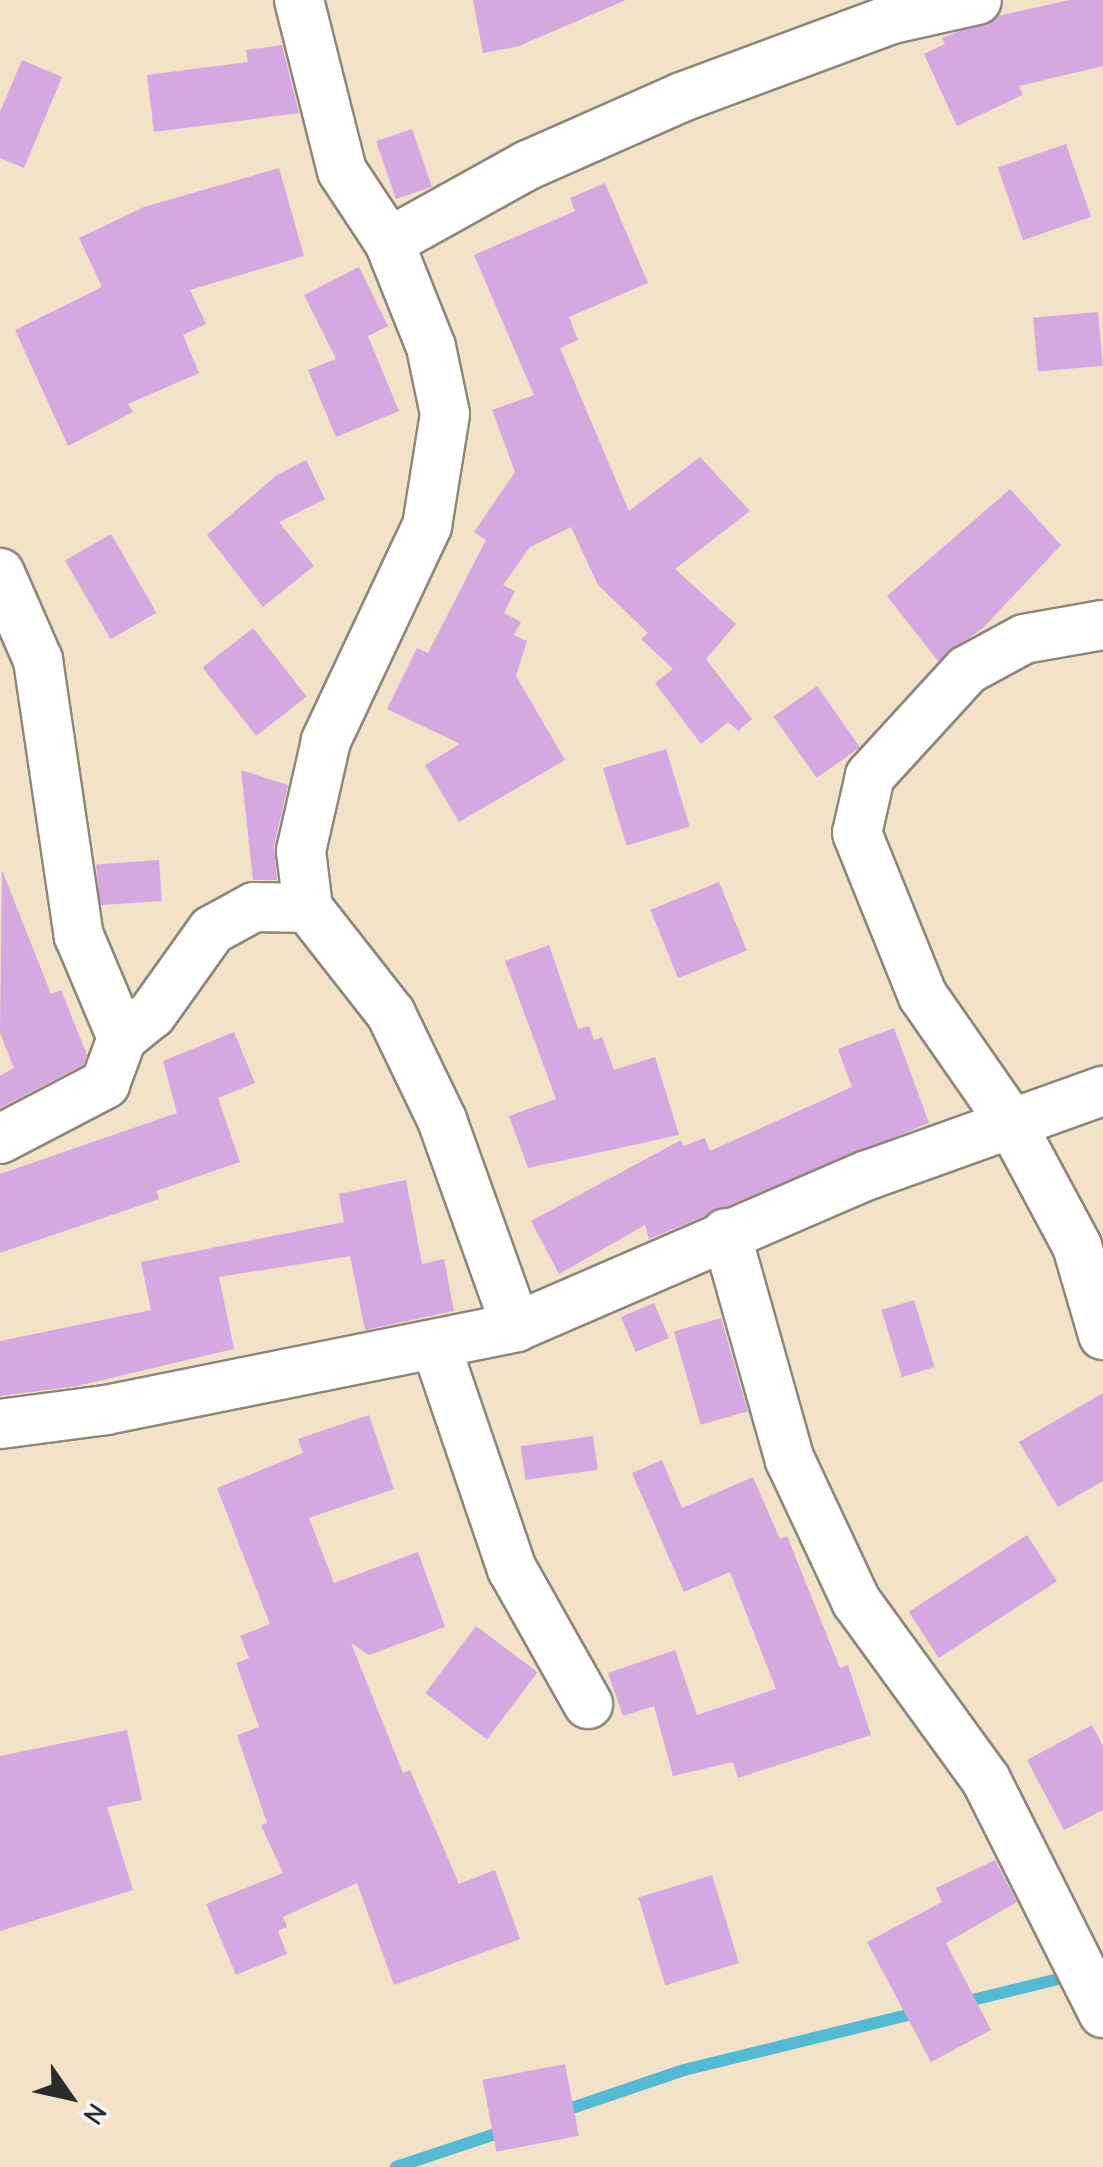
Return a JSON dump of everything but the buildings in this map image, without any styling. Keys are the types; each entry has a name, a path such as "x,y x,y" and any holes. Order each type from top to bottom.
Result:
{"street":[{"path":"300,0 342,171 390,242 431,347 445,414 440,476 428,526 326,742 301,851 308,908 390,1014 442,1120 516,1327"},
{"path":"390,242 528,165 682,96 892,19 977,0"},
{"path":"0,573 38,660 79,936 122,1038"},
{"path":"1103,624 1024,639 967,670 870,776 857,833 923,996 1010,1121 1077,1246 1103,1336"},
{"path":"0,1138 105,1084 122,1038 152,1014 212,930 254,907 308,908"},
{"path":"0,1424 436,1346 516,1327 726,1232 1010,1121 1103,1091"},
{"path":"726,1232 790,1460 856,1601 986,1780 1103,2012"},
{"path":"436,1346 512,1569 588,1704"}],"waterway":[{"path":"960,2003 1071,1976"},
{"path":"560,2112 684,2070 921,2012"},
{"path":"396,2167 507,2130"}]}
